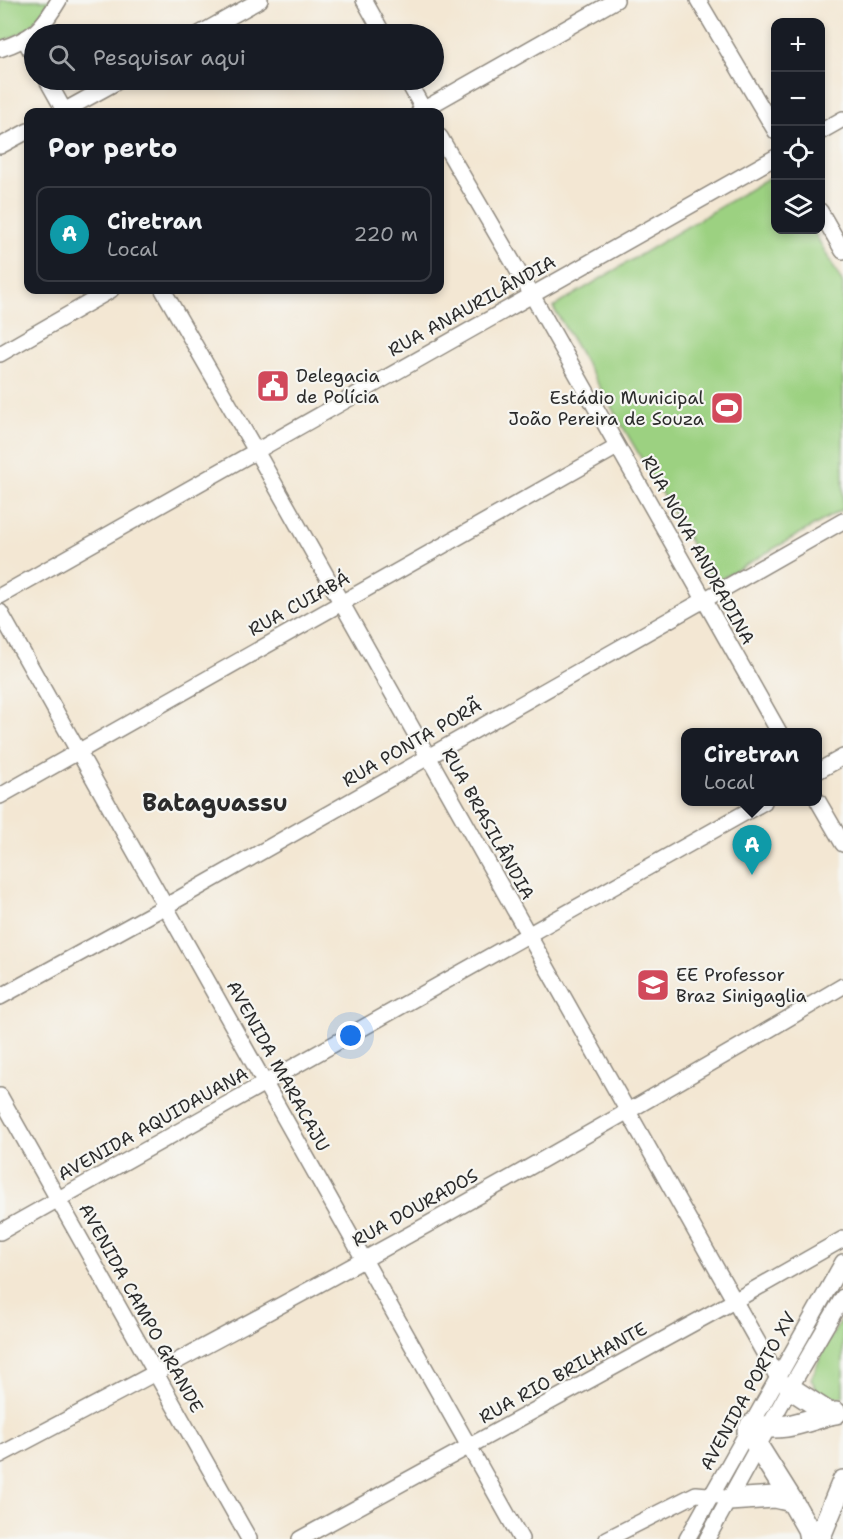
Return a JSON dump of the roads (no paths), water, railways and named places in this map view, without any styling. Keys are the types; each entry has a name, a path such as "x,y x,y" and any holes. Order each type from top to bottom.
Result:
{"highway":[{"path":"784,1383 836,1413"},
{"path":"810,1539 808,1529 757,1432 785,1428 836,1413"},
{"path":"819,1539 843,1481"},
{"path":"721,1497 775,1497 792,1501"}],"street":[{"path":"43,24 59,0"},
{"path":"218,24 260,0"},
{"path":"364,0 377,24"},
{"path":"430,108 616,0"},
{"path":"698,0 772,126"},
{"path":"0,49 24,40"},
{"path":"52,90 62,108"},
{"path":"71,108 102,90"},
{"path":"412,90 421,108"},
{"path":"825,129 843,119"},
{"path":"0,146 24,133"},
{"name":"RUA NOVA ANDRADINA","path":"444,144 777,728"},
{"name":"RUA ANAURILÂNDIA","path":"0,596 771,160"},
{"path":"825,220 843,251"},
{"path":"0,354 104,294"},
{"name":"RUA BRASILÂNDIA","path":"165,294 342,603 734,1301 784,1383"},
{"name":"RUA CUIABÁ","path":"0,796 617,447"},
{"name":"RUA PONTA PORÃ","path":"0,998 843,521"},
{"name":"AVENIDA MARACAJU","path":"0,612 521,1539"},
{"path":"822,769 843,757"},
{"name":"AVENIDA AQUIDAUANA","path":"0,1232 755,806"},
{"path":"821,806 843,843"},
{"name":"RUA DOURADOS","path":"0,1455 363,1259 628,1112 843,986"},
{"name":"AVENIDA CAMPO GRANDE","path":"0,1096 249,1539"},
{"name":"RUA RIO BRILHANTE","path":"300,1539 469,1448 843,1239"},
{"name":"AVENIDA PORTO XV","path":"706,1539 721,1497 784,1383 843,1262"},
{"name":"AVENIDA PORTO XV","path":"784,1383 843,1297"},
{"path":"607,1539 696,1494 721,1497"},
{"name":"AVENIDA PORTO XV","path":"687,1539 721,1497"}],"place":[{"name":"Delegacia de Polícia","path":"273,386"},
{"name":"Estádio Municipal João Pereira de Souza","path":"727,408"},
{"name":"Ciretran","path":"752,875"},
{"name":"EE Professor Braz Sinigaglia","path":"653,985"}],"district":[{"name":"Bataguassu","path":"215,803"}]}
